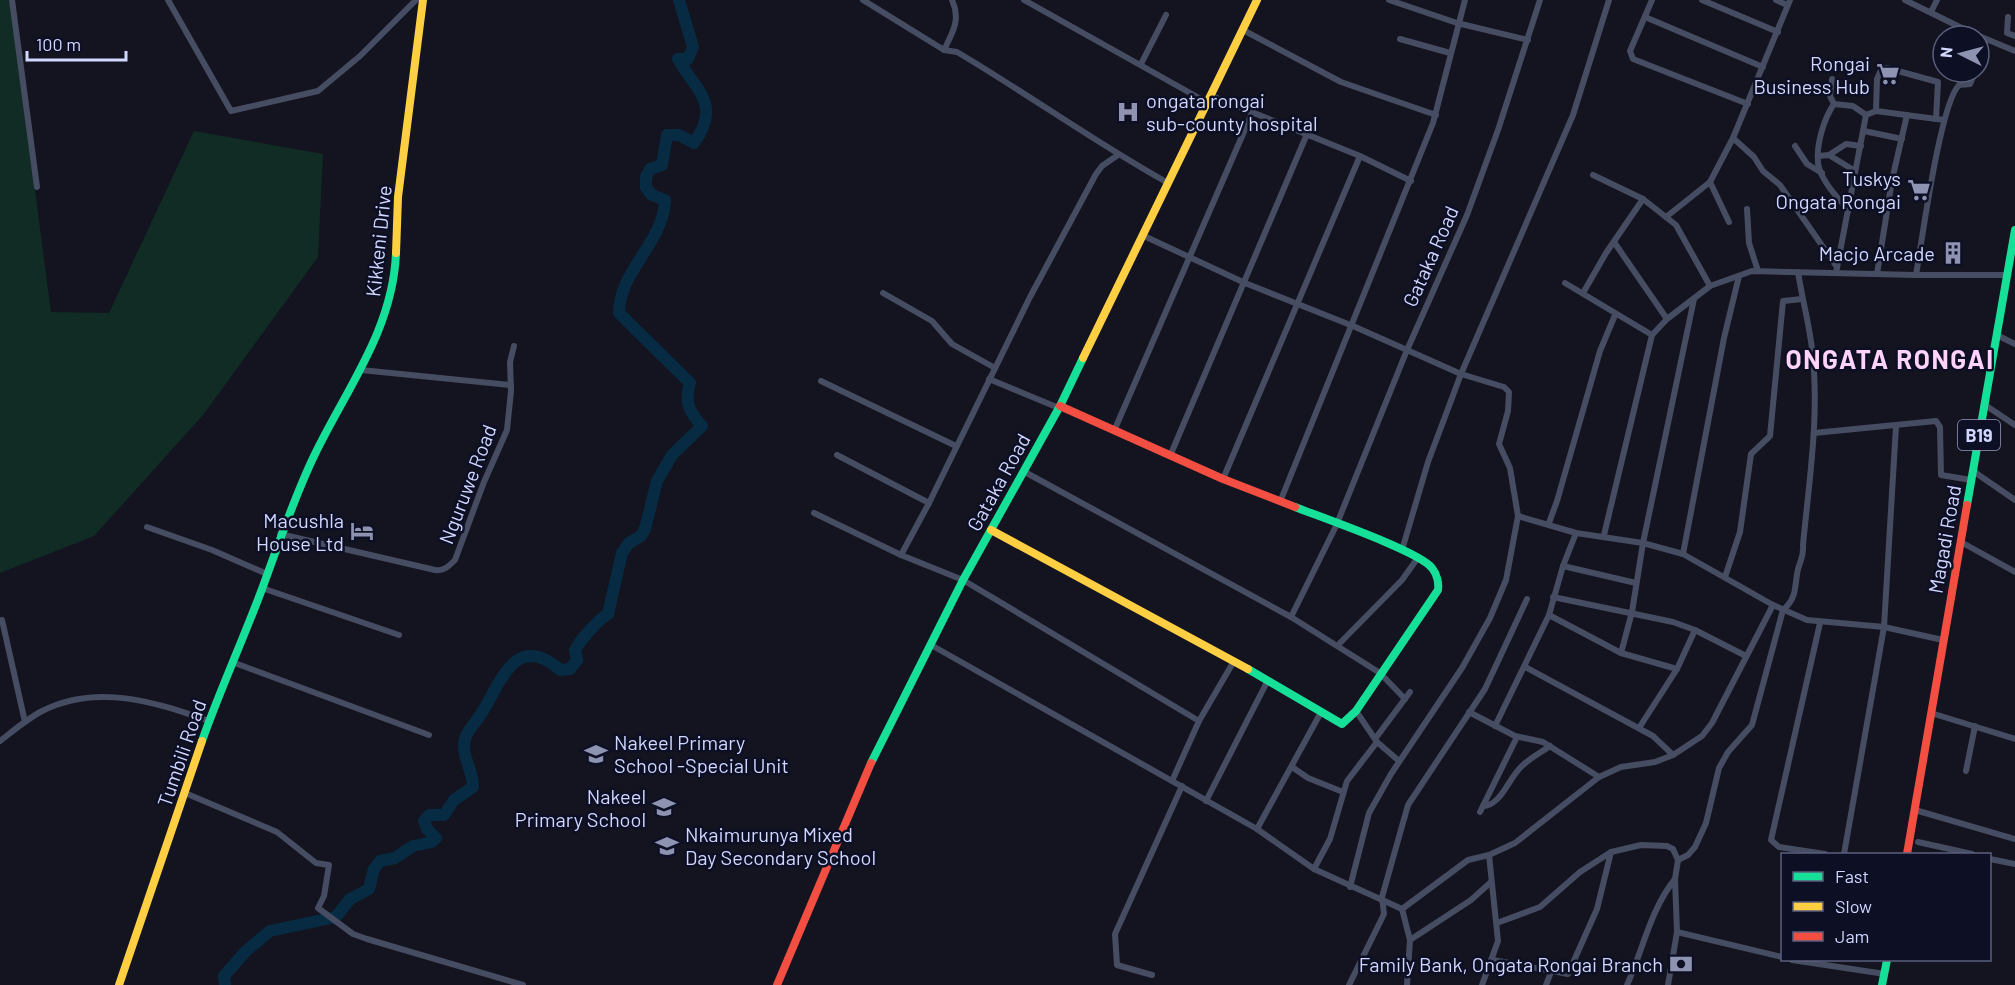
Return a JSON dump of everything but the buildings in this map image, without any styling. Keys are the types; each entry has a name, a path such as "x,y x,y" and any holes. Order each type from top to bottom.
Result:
{"main road":[{"name":"Kikkeni Drive","path":"280,534 315,454 361,370 390,302 395,275 398,197 423,0"},
{"name":"Gataka Road","path":"777,985 858,793 963,580 1059,407 1257,0"},
{"name":"Magadi Road","path":"1907,853 2007,274 2012,262 2015,230"},
{"path":"991,530 1234,661 1320,714 1342,724 1356,711 1438,590 1437,573 1402,550 1336,526 1223,479 1059,407"},
{"name":"Tumbili Road","path":"119,985 209,721 262,588 280,534"},
{"path":"1882,985 1887,961"}],"street":[{"path":"12,0 38,187"},
{"path":"168,0 231,111 318,92 360,56 416,0"},
{"path":"863,0 944,50 957,52 1029,95 1118,155 1168,183"},
{"path":"944,50 957,18 957,11 952,0"},
{"path":"1024,0 1210,100 1253,111 1360,156 1411,181"},
{"path":"1389,0 1457,23 1528,40"},
{"path":"1280,502 1353,326 1436,115 1457,23 1465,0"},
{"name":"Gataka Road","path":"1291,617 1336,526 1407,350 1467,215 1540,0"},
{"path":"1402,550 1428,462 1461,374 1522,227 1573,115 1609,0"},
{"path":"1652,0 1630,51 1633,59 1748,104"},
{"path":"1702,0 1778,32"},
{"path":"1666,216 1710,182 1733,138 1789,2 1776,0"},
{"path":"1905,0 1955,24"},
{"path":"1931,12 1937,0"},
{"path":"1141,64 1166,15"},
{"path":"1645,17 1763,67"},
{"path":"2008,17 2007,33 2015,36"},
{"path":"1243,30 1341,82 1436,115"},
{"path":"1400,39 1450,53"},
{"path":"1991,42 2015,51"},
{"path":"1876,111 1878,75 1882,68 1938,82 1940,120 1916,275"},
{"path":"1832,79 1830,96 1833,104"},
{"path":"1940,120 1954,90 1959,85 1970,84"},
{"path":"1833,104 1853,106 1866,115"},
{"path":"1833,104 1826,114 1818,156 1822,173 1849,210"},
{"path":"1114,431 1253,111"},
{"path":"1866,115 1876,111 1940,120"},
{"path":"1837,270 1866,115"},
{"path":"1877,274 1892,180 1907,115"},
{"path":"1864,131 1902,139"},
{"path":"1170,456 1307,135"},
{"path":"1733,138 1754,157 1763,171 1780,185 1837,270"},
{"path":"1818,156 1828,154 1846,144 1861,146"},
{"path":"1795,146 1807,164 1822,173"},
{"path":"1828,154 1856,171"},
{"path":"901,555 1096,174 1102,166 1118,155"},
{"path":"1223,479 1360,156"},
{"path":"1593,175 1643,199 1676,225 1710,286"},
{"path":"1710,182 1729,222"},
{"path":"1583,293 1643,199"},
{"path":"1747,209 1749,243 1758,271"},
{"path":"1144,236 1245,283 1353,326 1461,374 1504,387 1509,392 1499,444 1510,468 1518,516 1506,580 1490,618 1442,702 1400,761 1369,813 1350,887"},
{"path":"1614,242 1667,319"},
{"path":"1604,536 1652,335 1667,319 1710,286 1758,271 1837,270 1916,275 2007,274"},
{"path":"1678,860 1688,855 1695,847 1706,823 1719,768 1728,752 1752,725 1783,610 1793,601 1798,568 1804,557 1803,545 1814,433 1812,347 1798,272"},
{"path":"1683,554 1724,338 1739,276"},
{"path":"1565,283 1615,315 1652,335"},
{"path":"883,293 932,321 952,344 995,368"},
{"path":"1621,653 1632,612 1694,298"},
{"path":"1725,577 1740,531 1751,454 1770,436 1783,301 1802,299"},
{"path":"1549,523 1600,351 1615,315"},
{"path":"1997,335 2015,344"},
{"name":"Nguruwe Road","path":"280,534 435,570 448,567 455,560 483,482 507,430 511,385 510,362 514,346"},
{"path":"361,370 511,385"},
{"path":"990,379 1059,407"},
{"path":"821,381 956,446"},
{"path":"1985,405 2015,425"},
{"path":"1814,433 1939,423 1941,475 1971,480"},
{"path":"1844,853 1884,627 1896,426"},
{"path":"837,455 929,503"},
{"path":"1023,471 1338,645 1380,673 1405,699"},
{"path":"1973,471 2015,500"},
{"path":"814,513 901,555 963,580 1199,721"},
{"path":"1518,516 1576,532 1644,543 1683,554 1773,605 1820,623 1884,627 1943,640"},
{"path":"147,527 212,550 267,574"},
{"path":"1495,726 1549,615 1563,566 1576,532"},
{"path":"1961,542 2015,572"},
{"path":"1338,645 1402,580 1417,559"},
{"path":"1563,566 1636,583"},
{"path":"262,588 399,635"},
{"path":"1553,597 1632,612 1695,630 1746,657"},
{"path":"1349,985 1384,914 1382,897 1408,805 1485,689 1527,599"},
{"path":"1402,909 1468,860 1489,855 1515,843 1599,777 1621,767 1655,762 1673,755 1702,736 1712,723 1773,605"},
{"path":"1549,615 1621,653 1677,669"},
{"path":"2,620 25,722"},
{"path":"1814,853 1779,847 1771,840 1820,623"},
{"path":"1639,728 1677,669 1695,630"},
{"path":"931,645 1257,829 1314,869 1350,887 1382,897 1402,909 1410,940 1407,985"},
{"path":"1172,781 1199,721 1234,661"},
{"path":"232,662 429,735"},
{"path":"1525,667 1653,736 1673,755"},
{"path":"1206,801 1268,682"},
{"path":"1314,869 1330,839 1343,792 1357,766 1410,692"},
{"path":"0,741 44,710 88,699 126,696 156,702 209,721"},
{"path":"1356,711 1376,740 1400,761"},
{"path":"1469,712 1517,737 1550,746 1599,777"},
{"path":"1931,713 2015,739"},
{"path":"1257,829 1320,714"},
{"path":"1966,771 1975,726"},
{"path":"1517,737 1481,809 1490,805 1499,796 1522,765 1550,746"},
{"path":"1292,767 1308,778 1343,792"},
{"path":"1152,975 1117,965 1114,937 1182,786"},
{"path":"185,793 277,832 316,863 329,865 324,896 318,906 342,926 366,939 523,985"},
{"path":"1915,810 2015,839"},
{"path":"1918,842 1964,853"},
{"path":"1497,923 1540,907 1580,872 1611,852 1641,845 1662,844 1673,849 1678,860 1675,879 1677,932 1668,985"},
{"path":"1493,960 1568,974 1597,909 1611,852"},
{"path":"1482,985 1498,941 1490,882 1489,855"},
{"path":"1991,859 2015,864"},
{"path":"1627,985 1663,893 1675,879"},
{"path":"1410,940 1425,933 1471,900 1490,882"},
{"path":"1677,932 1781,957"},
{"path":"1797,961 1818,965 1834,962 1885,974"},
{"path":"1546,985 1551,972"}],"green space":[{"path":"0,0 10,0 51,312 109,313 194,131 323,154 318,257 203,415 94,536 0,573"}],"waterway":[{"path":"225,985 224,976 246,951 270,931 336,917 350,899 369,889 374,869 380,861 395,858 413,846 432,842 436,838 427,829 424,821 429,815 444,815 454,800 473,787 464,751 464,741 502,677 520,659 531,656 544,659 560,670 570,669 577,660 575,650 578,645 608,614 622,553 629,543 641,536 645,529 657,481 672,455 702,426 689,406 690,383 619,313 626,284 663,215 665,200 652,195 646,188 646,177 650,169 662,165 667,135 679,135 694,143 706,118 703,98 678,59 688,59 693,47 679,0"}],"traffic: fast":[{"path":"1967,505 2015,230"},
{"path":"202,741 300,487 377,333 387,307 396,253"},
{"path":"871,763 963,580 1060,406 1083,358"},
{"path":"1248,669 1342,724 1356,711 1438,590 1435,573 1423,561 1390,544 1295,507"},
{"path":"1882,985 1887,961"}],"traffic: slow":[{"path":"396,253 398,197 423,0"},
{"path":"1083,358 1257,0"},
{"path":"991,530 1248,669"},
{"path":"119,985 202,741"}],"traffic: jam":[{"path":"1060,406 1223,479 1295,507"},
{"path":"1907,853 1967,505"},
{"path":"777,985 871,763"}],"place":[{"name":"Rongai Business Hub","path":"1888,74"},
{"name":"ongata rongai sub-county hospital","path":"1128,112"},
{"name":"Tuskys Ongata Rongai","path":"1919,190"},
{"name":"Macjo Arcade","path":"1953,253"},
{"name":"Macushla House Ltd","path":"362,531"},
{"name":"Nakeel Primary School -Special Unit","path":"596,754"},
{"name":"Nakeel Primary School","path":"664,807"},
{"name":"Nkaimurunya Mixed Day Secondary School","path":"667,846"},
{"name":"Family Bank, Ongata Rongai Branch","path":"1681,964"}],"district":[{"name":"ONGATA RONGAI","path":"1890,358"}]}
